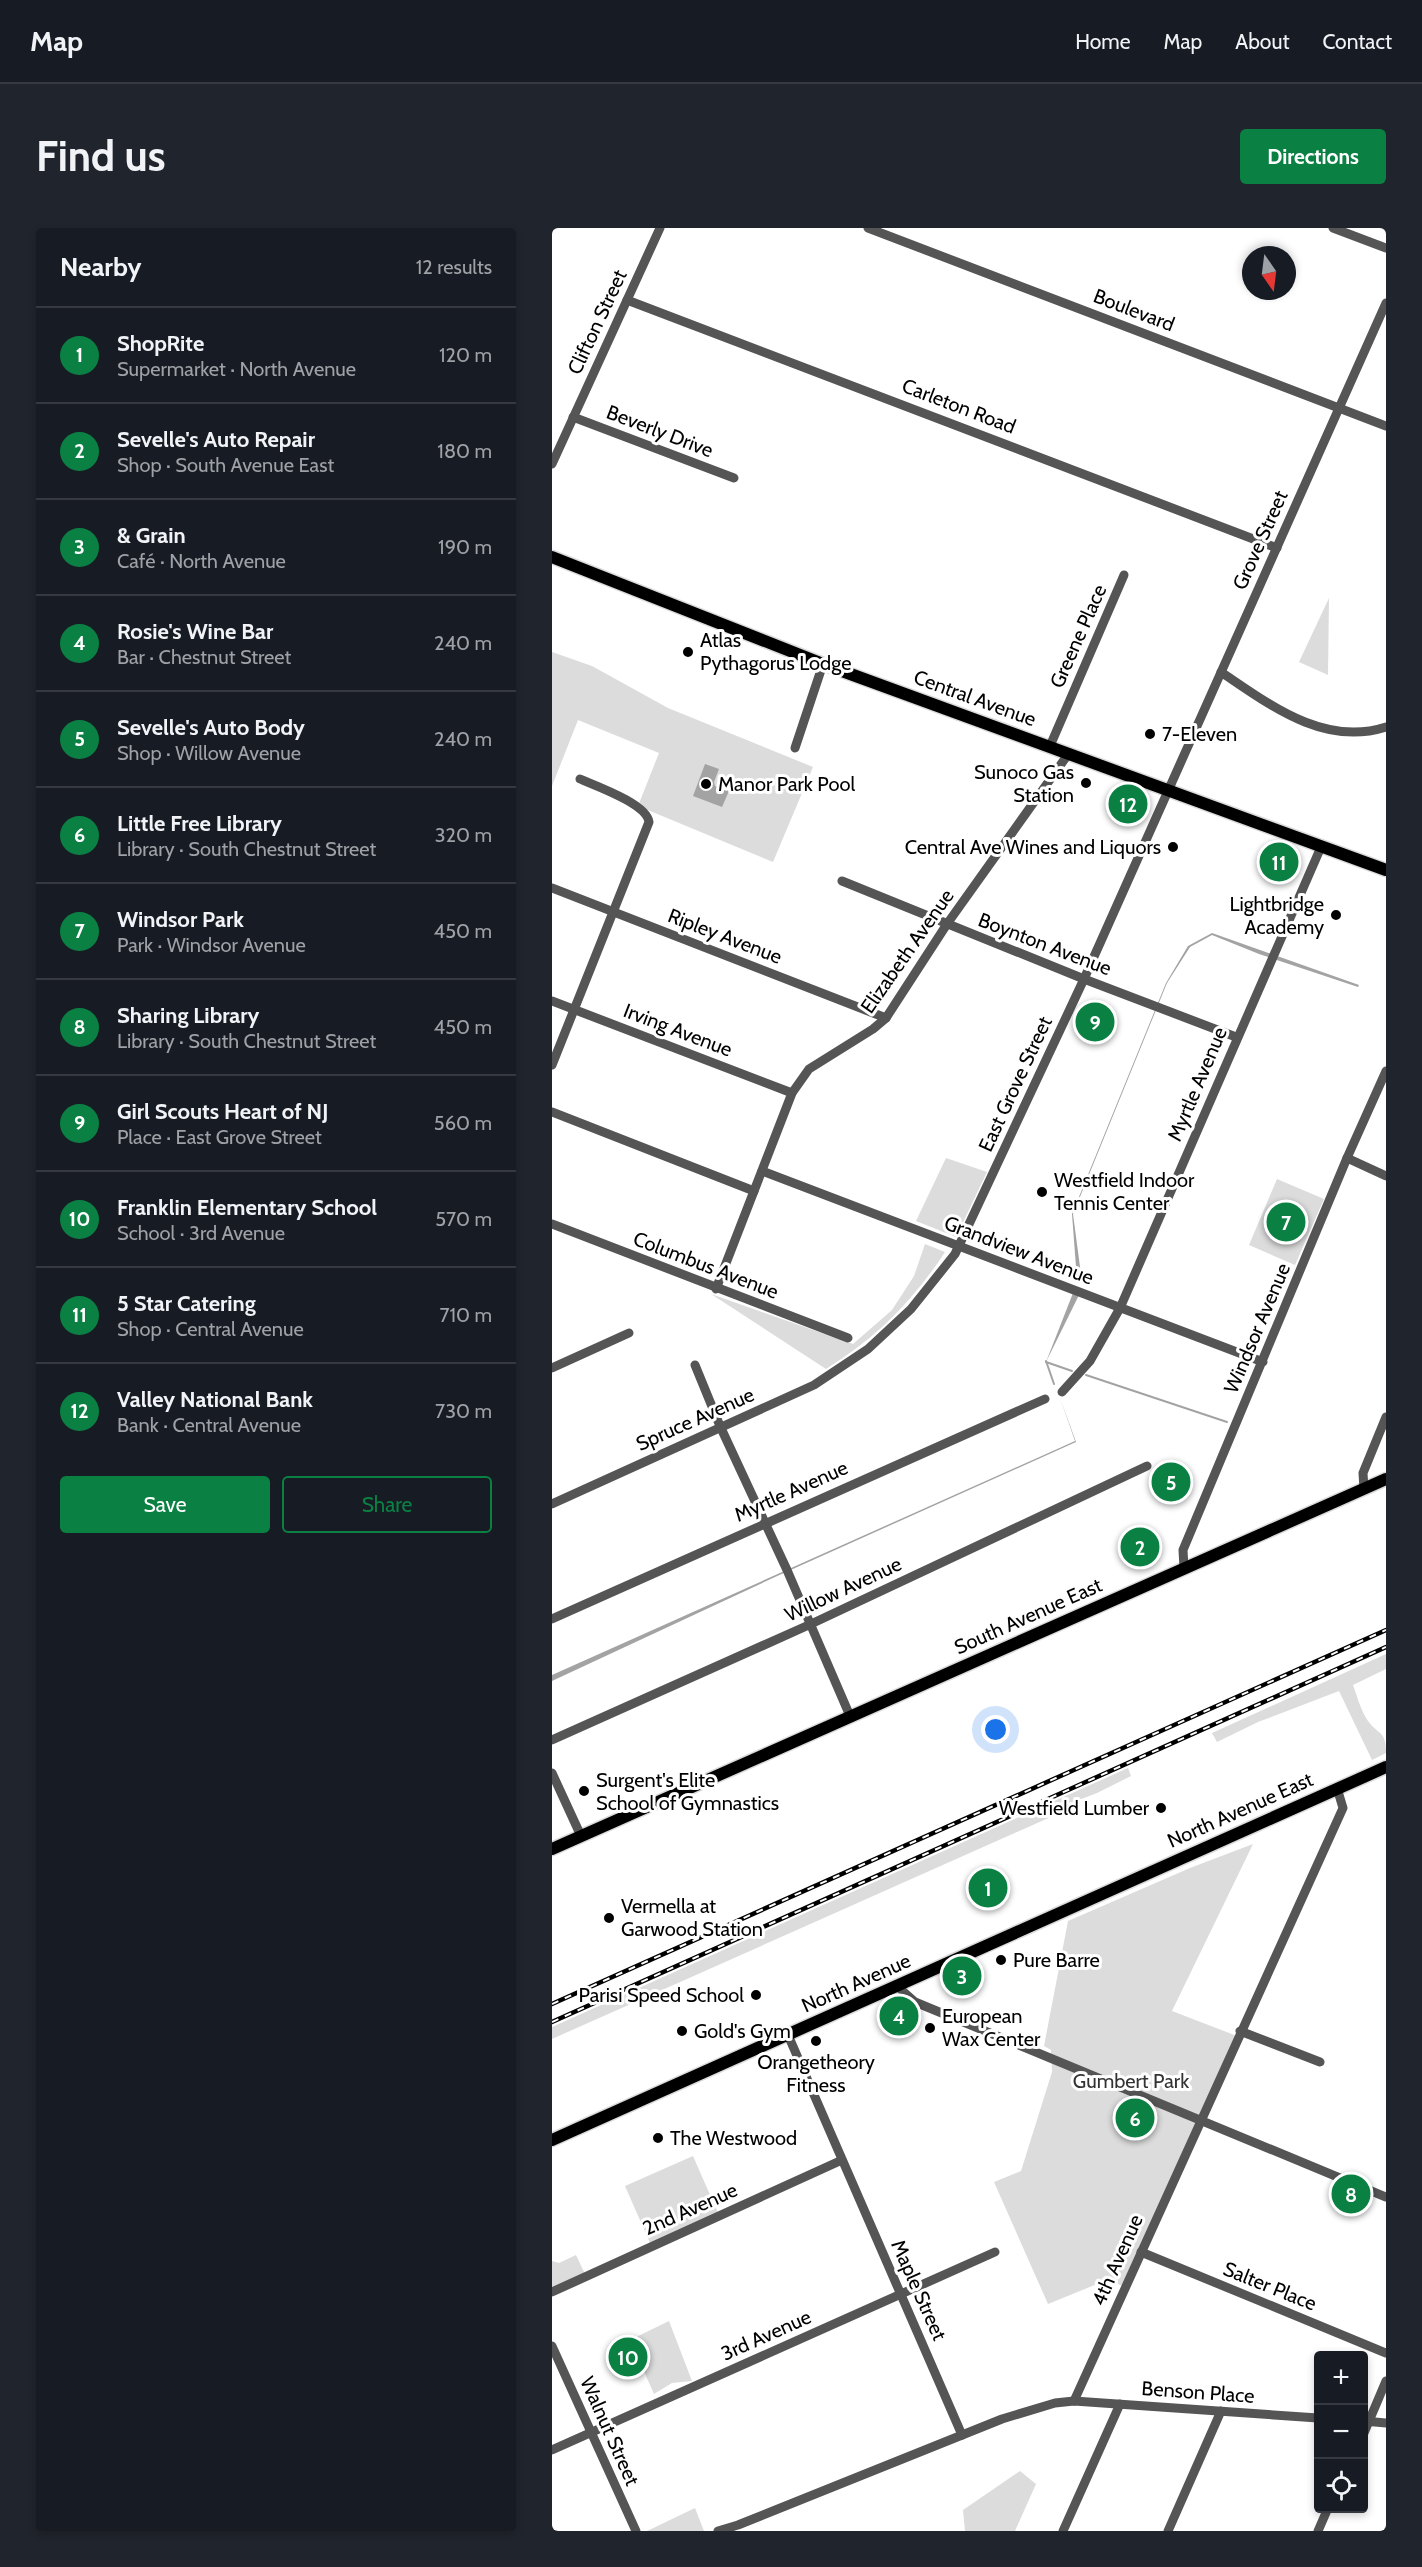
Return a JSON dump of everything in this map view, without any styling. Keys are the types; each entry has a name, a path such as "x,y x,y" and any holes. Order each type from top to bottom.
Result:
{"main road":[{"name":"Central Avenue","path":"552,557 823,664 1386,870"},
{"name":"South Avenue East","path":"552,1849 1386,1479"},
{"name":"North Avenue East","path":"1110,1890 1386,1767"},
{"name":"North Avenue","path":"552,2140 1110,1890"}],"street":[{"name":"Clifton Street","path":"552,464 660,228"},
{"name":"Boulevard","path":"868,228 1386,426"},
{"path":"1333,228 1386,248"},
{"name":"Carleton Road","path":"627,300 1276,548"},
{"name":"Grove Street","path":"1168,791 1386,303"},
{"name":"Beverly Drive","path":"573,417 734,478"},
{"name":"Greene Place","path":"1050,746 1124,574"},
{"path":"795,747 823,664"},
{"path":"1221,672 1280,712 1311,725 1356,733 1386,727"},
{"name":"Elizabeth Avenue","path":"716,1289 792,1093 809,1069 873,1029 886,1018 947,924 1069,753"},
{"path":"552,1065 612,911 648,828 648,817 640,808 580,779"},
{"name":"East Grove Street","path":"849,1360 868,1349 911,1309 960,1246 1168,791"},
{"name":"Myrtle Avenue","path":"1062,1392 1090,1361 1120,1308 1321,846"},
{"name":"Boynton Avenue","path":"842,881 1236,1038"},
{"name":"Ripley Avenue","path":"552,888 886,1018"},
{"name":"Irving Avenue","path":"552,1000 792,1093"},
{"name":"Windsor Avenue","path":"1184,1568 1183,1550 1347,1158 1386,1071"},
{"path":"552,1112 754,1191"},
{"path":"1347,1158 1386,1176"},
{"name":"Grandview Avenue","path":"762,1171 1263,1362"},
{"name":"Columbus Avenue","path":"552,1224 848,1338"},
{"path":"552,1368 628,1334"},
{"name":"Spruce Avenue","path":"552,1504 814,1385 849,1360"},
{"path":"695,1365 850,1716"},
{"name":"Myrtle Avenue","path":"552,1619 1045,1399"},
{"path":"1364,1489 1363,1473 1386,1417"},
{"name":"Willow Avenue","path":"552,1740 811,1624 1148,1466"},
{"path":"552,1773 581,1836"},
{"name":"4th Avenue","path":"1074,2401 1343,1808 1337,1788"},
{"path":"897,1986 915,2002 1386,2197"},
{"path":"1240,2031 1320,2062"},
{"name":"Maple Street","path":"788,2035 962,2435"},
{"name":"2nd Avenue","path":"552,2292 842,2160"},
{"name":"3rd Avenue","path":"552,2450 994,2252"},
{"name":"Salter Place","path":"1141,2252 1386,2353"},
{"name":"Walnut Street","path":"552,2346 636,2531"},
{"path":"1368,2417 1386,2381"},
{"path":"718,2531 1002,2419 1055,2403 1074,2401"},
{"name":"Benson Place","path":"1074,2401 1314,2418"},
{"path":"1063,2531 1120,2404"},
{"path":"1168,2531 1221,2411"},
{"path":"1368,2421 1386,2423"},
{"path":"1318,2531 1326,2513"}],"green space":[{"path":"1329,598 1328,675 1299,662"},
{"path":"552,652 592,666 668,708 813,767 773,862 638,806 659,753 578,720 552,786"},
{"path":"946,1158 987,1172 956,1237 916,1221"},
{"path":"1277,1179 1324,1199 1295,1265 1249,1245"},
{"path":"925,1244 945,1252 933,1270 907,1302 877,1331 826,1369 711,1294 853,1344 892,1310 914,1276"},
{"path":"1386,1654 1386,1669 1353,1685 1366,1717 1385,1740 1386,1753 1372,1760 1339,1691 1258,1722 1217,1742 1212,1733"},
{"path":"1128,1768 1131,1776 1097,1793 1050,1811 1053,1816 552,2039 552,2027"},
{"name":"Gumbert Park","path":"1253,1844 1172,2011 1237,2036 1128,2288 1107,2280 1048,2304 994,2182 1021,2171 1052,2072 1051,2050 1044,2046 1068,1921 1190,1868"},
{"path":"693,2156 718,2213 650,2243 625,2186"},
{"path":"576,2255 585,2274 552,2288 552,2261 559,2263"},
{"path":"669,2321 692,2381 672,2383 654,2394 630,2340"},
{"path":"1020,2471 1036,2484 1015,2531 965,2531 963,2510"},
{"path":"695,2508 704,2531 647,2531"}],"shaded area":[{"name":"Manor Park Pool","path":"705,764 719,769 714,782 715,786 729,791 722,807 693,796"},
{"path":"1212,933 1359,985 1358,987 1259,954 1212,935 1190,947 1167,983 1073,1214 1082,1282 1077,1280 1072,1214 1166,983 1188,946"},
{"path":"1073,1293 1079,1295 1046,1362"},
{"path":"1060,1398 1076,1442 775,1577 552,1681 552,1675 1075,1441"}],"waterway":[{"path":"1046,1361 1054,1384"},
{"path":"1046,1362 1072,1371"},
{"path":"1086,1375 1227,1422"}],"railway":[{"path":"552,2004 1386,1630"},
{"path":"552,2022 1386,1647"}],"place":[{"name":"Atlas Pythagorus Lodge","path":"688,652"},
{"name":"7-Eleven","path":"1150,734"},
{"name":"Sunoco Gas Station","path":"1086,783"},
{"name":"Manor Park Pool","path":"706,784"},
{"name":"Valley National Bank","path":"1128,804"},
{"name":"Central Ave Wines and Liquors","path":"1173,847"},
{"name":"5 Star Catering","path":"1279,862"},
{"name":"Lightbridge Academy","path":"1336,915"},
{"name":"Girl Scouts Heart of NJ","path":"1095,1022"},
{"name":"Westfield Indoor Tennis Center","path":"1042,1192"},
{"name":"Windsor Park","path":"1286,1222"},
{"name":"Sevelle's Auto Body","path":"1171,1482"},
{"name":"Sevelle's Auto Repair","path":"1140,1547"},
{"name":"Surgent's Elite School of Gymnastics","path":"584,1791"},
{"name":"Westfield Lumber","path":"1161,1808"},
{"name":"ShopRite","path":"988,1888"},
{"name":"Vermella at Garwood Station","path":"609,1918"},
{"name":"Pure Barre","path":"1001,1960"},
{"name":"& Grain","path":"962,1976"},
{"name":"Parisi Speed School","path":"756,1995"},
{"name":"Rosie's Wine Bar","path":"899,2016"},
{"name":"European Wax Center","path":"930,2028"},
{"name":"Gold's Gym","path":"682,2031"},
{"name":"Orangetheory Fitness","path":"816,2041"},
{"name":"Little Free Library","path":"1135,2118"},
{"name":"The Westwood","path":"658,2138"},
{"name":"Sharing Library","path":"1351,2194"},
{"name":"Franklin Elementary School","path":"628,2357"}]}
